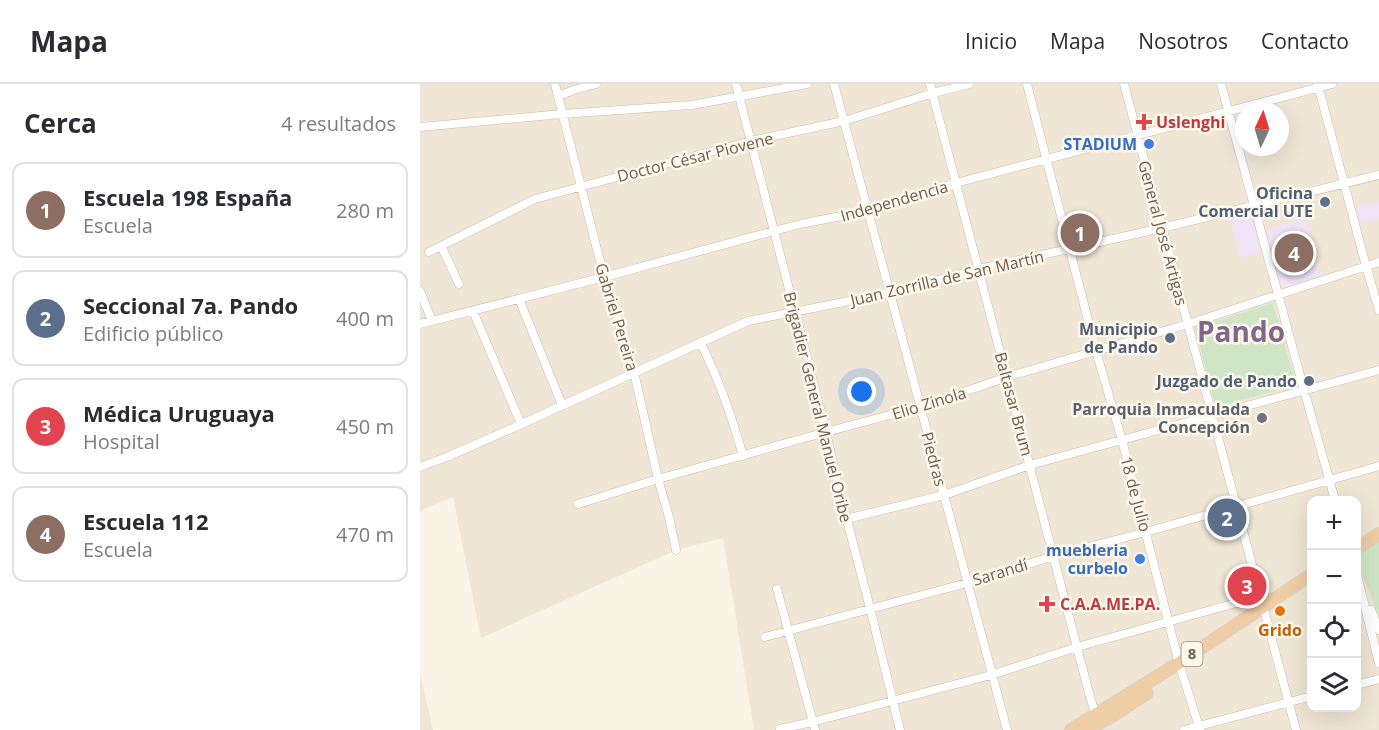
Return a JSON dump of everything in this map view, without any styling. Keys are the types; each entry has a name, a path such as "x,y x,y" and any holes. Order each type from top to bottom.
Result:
{"highway":[{"path":"1361,546 1379,534"},
{"name":"8","path":"1071,730 1098,719 1180,666 1307,577"},
{"name":"8","path":"1264,608 1307,583"},
{"name":"8","path":"1087,730 1098,719"}],"street":[{"name":"Gabriel Pereira","path":"555,84 604,277 634,372 676,550"},
{"path":"558,96 596,84"},
{"name":"Brigadier General Manuel Oribe","path":"736,84 900,730"},
{"path":"420,127 692,105 807,84"},
{"name":"Piedras","path":"834,84 1007,730"},
{"name":"Baltasar Brum","path":"930,84 1077,647 1098,719"},
{"name":"Doctor César Piovene","path":"429,252 527,202 751,141 844,121 969,84"},
{"name":"18 de Julio","path":"1027,84 1180,666 1199,728"},
{"name":"General José Artigas","path":"1124,84 1296,730"},
{"path":"1221,84 1334,496"},
{"name":"Independencia","path":"420,324 805,223 868,211 956,183 1332,84"},
{"path":"1318,86 1379,310"},
{"name":"Juan Zorrilla de San Martín","path":"420,467 748,321 890,293 979,269 1162,228 1379,175"},
{"path":"441,246 459,284"},
{"name":"Elio Zinola","path":"578,504 658,479 920,407 1007,377 1188,324 1379,262"},
{"path":"420,291 432,321"},
{"path":"519,299 562,405"},
{"path":"473,311 521,424"},
{"path":"700,342 727,402 743,456"},
{"path":"846,519 944,495 1030,465 1379,370"},
{"name":"Sarandí","path":"765,637 967,583 1054,556 1379,466"},
{"path":"1361,586 1379,630"},
{"path":"777,589 813,726"},
{"path":"1362,589 1379,663"},
{"path":"780,729 813,726 892,700 991,675 1077,647 1236,603 1264,608"},
{"path":"1361,684 1379,679"},
{"path":"1184,730 1199,728 1307,697"}],"shaded area":[{"path":"420,84 1379,84 1379,730 754,730 723,538 676,550 481,638 453,497 420,511"},
{"path":"1379,201 1379,219 1360,224 1356,207"},
{"path":"1250,213 1261,252 1240,258 1229,217"},
{"path":"1085,218 1090,238 1073,243 1068,222"},
{"path":"1305,218 1321,277 1282,288 1266,229"},
{"path":"420,674 433,730 420,730"}],"green space":[{"path":"1273,303 1296,385 1216,407 1195,328"},
{"path":"1379,535 1379,616 1361,572 1361,548"}],"place":[{"name":"Uslenghi","path":"1144,122"},
{"name":"STADIUM","path":"1149,144"},
{"name":"Oficina Comercial UTE","path":"1325,202"},
{"name":"Escuela 198 España","path":"1080,233"},
{"name":"Escuela 112","path":"1294,253"},
{"name":"Municipio de Pando","path":"1170,338"},
{"name":"Juzgado de Pando","path":"1309,381"},
{"name":"Parroquia Inmaculada Concepción","path":"1262,418"},
{"name":"Seccional 7a. Pando","path":"1227,518"},
{"name":"muebleria curbelo","path":"1140,559"},
{"name":"Médica Uruguaya","path":"1247,586"},
{"name":"C.A.A.ME.PA.","path":"1047,604"},
{"name":"Grido","path":"1280,611"}],"district":[{"name":"Pando","path":"1241,332"}]}
